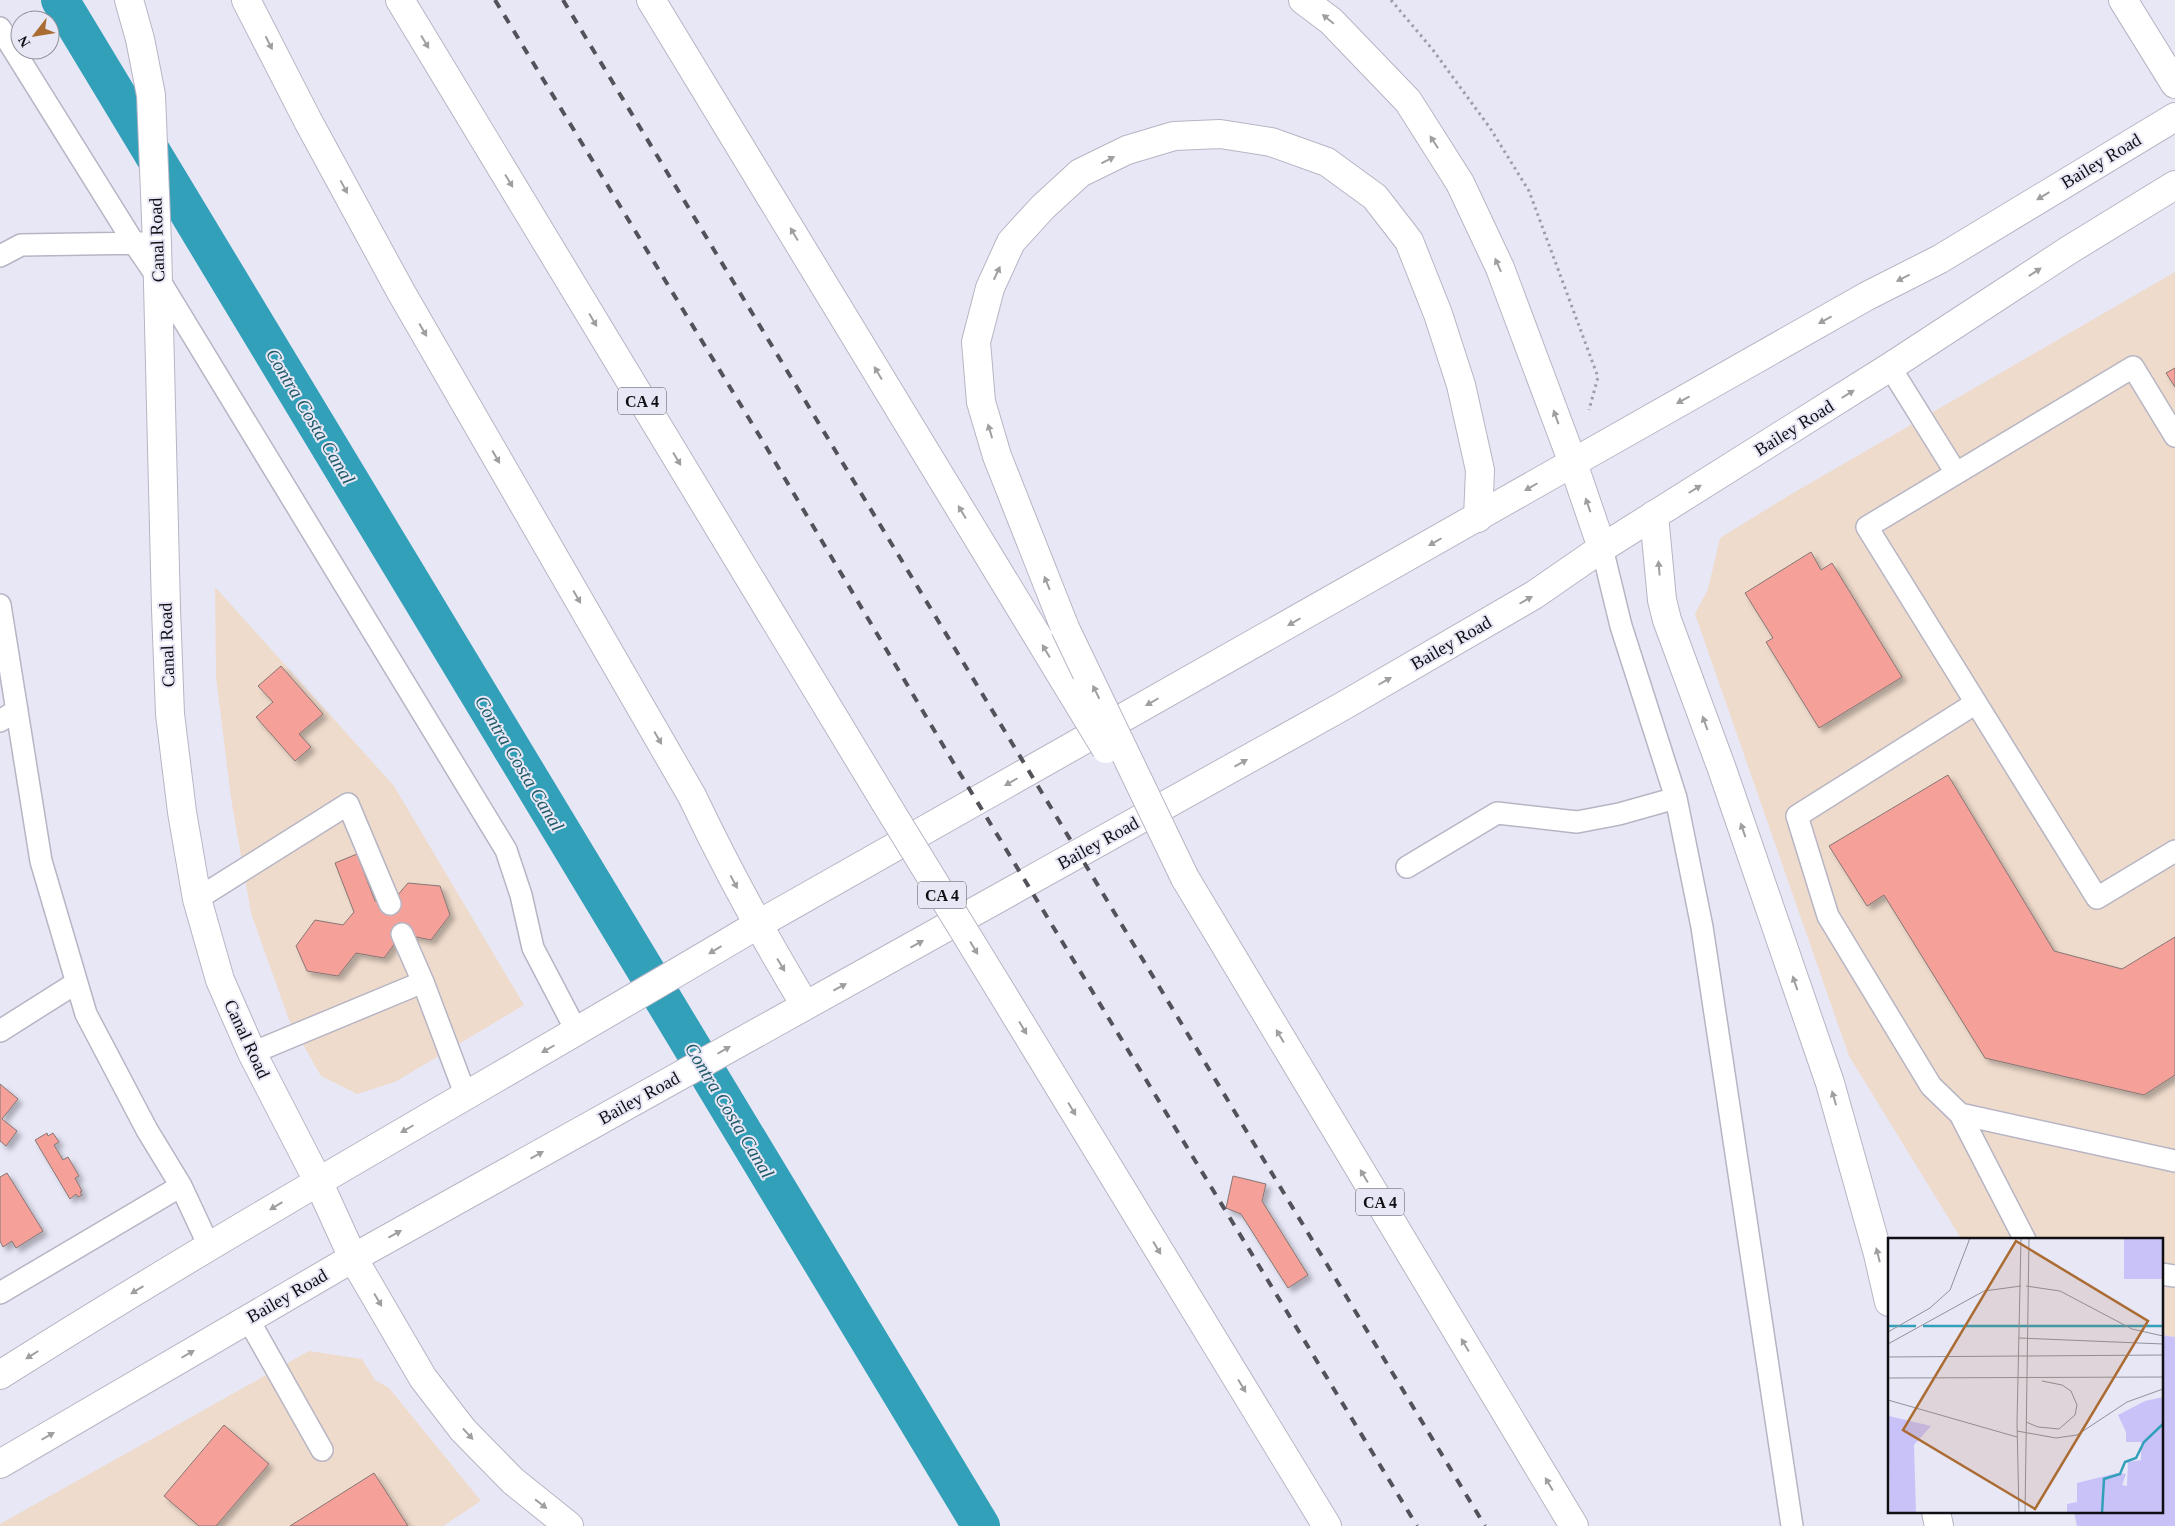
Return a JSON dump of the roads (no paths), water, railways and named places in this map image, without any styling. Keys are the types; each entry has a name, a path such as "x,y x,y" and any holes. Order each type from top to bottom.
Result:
{"main road":[{"name":"Canal Road","path":"129,0 140,38 151,95 146,243 158,278 170,714 182,812 197,899 220,980 252,1053 318,1181 353,1258 423,1378 463,1430 512,1481 570,1526"},
{"path":"246,0 308,121 401,292 692,796 721,858 757,925 805,1005"},
{"name":"CA 4","path":"400,0 885,802 1327,1526"},
{"name":"CA 4","path":"652,0 1185,878 1574,1526"},
{"path":"1303,0 1332,21 1408,101 1460,183 1500,268 1573,463 1602,548"},
{"path":"2123,0 2175,84"},
{"name":"Bailey Road","path":"0,1375 318,1181 606,1016 757,925 1867,296 1940,259 2175,117"},
{"path":"1185,878 1065,628 997,456 981,402 976,342 990,288 1011,242 1043,207 1080,174 1128,150 1174,136 1220,134 1271,142 1327,162 1374,197 1409,241 1438,314 1461,385 1480,470 1478,518"},
{"name":"Bailey Road","path":"0,1464 353,1258 1343,706 1534,595 1602,548 1890,368 2060,256 2175,186"},
{"path":"1654,516 1662,600 1667,620 1725,778 1830,1083 1878,1254 1888,1298"}],"lane":[{"path":"0,28 146,243"},
{"path":"0,256 21,245 146,243"},
{"path":"158,278 506,850 521,895 532,948 577,1032"},
{"path":"2175,436 2133,367 1867,527 2097,898 2175,851"},
{"path":"1890,368 1956,473"},
{"path":"1602,548 1621,626 1676,798 1702,927 1792,1526"},
{"path":"0,604 9,715 41,861 86,1014 147,1130 181,1186 209,1246"},
{"path":"1976,703 1798,816 1828,916 1931,1086 1960,1114 2024,1238"},
{"path":"1407,866 1497,813 1577,822 1619,814 1676,798"},
{"path":"197,899 348,804 390,904"},
{"path":"402,934 423,982 466,1096"},
{"path":"252,1053 423,982"},
{"path":"0,1031 76,983"},
{"path":"1960,1114 2175,1161"},
{"path":"0,1293 181,1186"},
{"path":"2162,1274 2175,1276"},
{"path":"248,1319 322,1450"}],"waterway":[{"name":"Contra Costa Canal","path":"60,0 981,1526"}],"railway":[{"path":"495,0 762,440 953,762 1417,1526"},
{"path":"563,0 1485,1526"}]}
